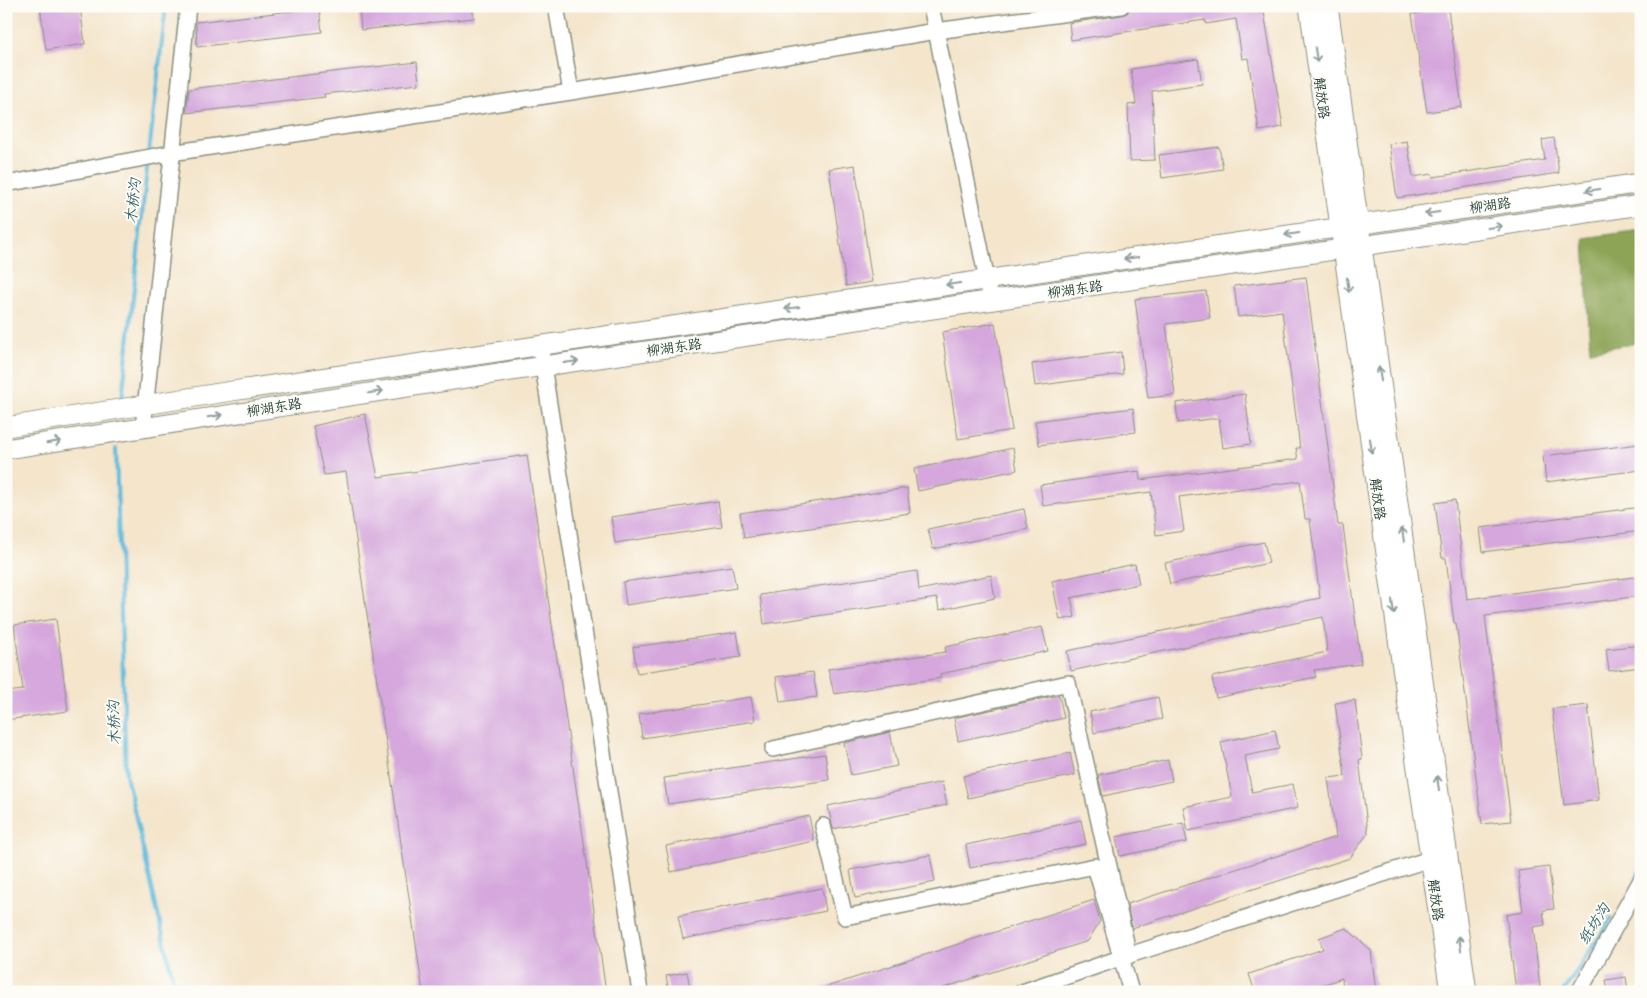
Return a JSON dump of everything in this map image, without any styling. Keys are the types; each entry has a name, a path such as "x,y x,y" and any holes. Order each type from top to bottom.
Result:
{"main road":[{"name":"解放路","path":"1309,6 1400,660 1450,992"},
{"name":"解放路","path":"1328,6 1467,992"},
{"name":"柳湖路","path":"1340,227 1641,183"},
{"name":"柳湖路","path":"1343,249 1641,205"},
{"name":"柳湖东路","path":"6,426 1340,227"},
{"name":"柳湖东路","path":"6,449 544,366 1343,249"}],"street":[{"path":"142,428 165,154 188,6"},
{"path":"556,6 572,92"},
{"path":"931,6 991,301"},
{"path":"6,184 165,154 572,92 936,31 1121,6"},
{"path":"540,346 640,992"},
{"path":"773,749 1068,682 1131,992"},
{"path":"823,826 845,917 1094,866 1124,957"},
{"path":"1022,992 1124,957 1430,860"},
{"path":"1579,992 1641,880"}],"green space":[{"path":"1641,230 1641,342 1590,351 1584,238"}],"building":[{"path":"40,6 80,6 85,44 46,50"},
{"path":"359,6 472,6 474,18 361,30"},
{"path":"1145,6 1263,6 1283,127 1259,131 1248,58 1242,59 1236,19 1206,24 1205,20 1071,40 1069,23 1122,15 1127,13 1130,8"},
{"path":"319,8 322,32 197,47 196,22"},
{"path":"1448,9 1462,107 1427,112 1412,14"},
{"path":"1198,59 1202,84 1152,91 1155,160 1130,161 1128,105 1136,104 1131,69"},
{"path":"417,62 419,84 324,94 325,97 186,113 189,89"},
{"path":"1554,138 1559,173 1397,198 1389,144 1407,141 1413,177 1432,174 1433,177 1545,160 1542,140"},
{"path":"1219,147 1223,169 1162,178 1159,155"},
{"path":"855,165 872,282 846,286 829,169"},
{"path":"1306,277 1338,525 1343,525 1361,664 1314,670 1316,677 1216,698 1212,677 1327,652 1323,617 1071,671 1067,651 1320,598 1310,519 1305,519 1300,481 1179,497 1184,531 1156,535 1151,492 1043,506 1040,485 1139,471 1140,480 1298,459 1296,448 1300,448 1282,311 1238,317 1234,286"},
{"path":"1206,291 1210,318 1166,324 1175,395 1148,398 1135,299"},
{"path":"995,323 1012,430 958,439 942,332"},
{"path":"1121,352 1123,374 1035,386 1032,364"},
{"path":"1245,394 1251,444 1223,448 1219,418 1178,423 1176,403"},
{"path":"1133,408 1136,432 1039,445 1035,421"},
{"path":"365,414 378,477 527,455 606,992 423,992 346,472 324,475 313,426"},
{"path":"1639,444 1641,470 1546,482 1543,456"},
{"path":"1013,448 1017,470 918,491 914,469"},
{"path":"907,488 910,513 744,538 740,513"},
{"path":"1455,500 1467,599 1641,576 1641,596 1485,616 1511,821 1482,824 1456,623 1454,623 1446,558 1442,558 1435,503"},
{"path":"718,501 722,527 615,543 611,517"},
{"path":"1641,507 1641,531 1483,552 1480,528"},
{"path":"1024,509 1028,529 933,549 928,529"},
{"path":"1264,542 1269,563 1170,584 1165,563"},
{"path":"1135,564 1139,584 1071,598 1075,617 1060,620 1052,581"},
{"path":"732,566 736,588 626,605 623,582"},
{"path":"917,571 919,590 991,575 995,598 939,610 937,598 764,624 760,595"},
{"path":"56,619 68,711 6,720 6,692 23,690 14,625"},
{"path":"1042,627 1048,651 940,674 941,678 834,694 828,669 946,652 945,647"},
{"path":"737,632 741,657 637,673 633,647"},
{"path":"1641,645 1641,667 1609,671 1606,649"},
{"path":"813,672 817,697 780,702 776,677"},
{"path":"1059,695 1064,718 958,741 954,718"},
{"path":"751,697 755,721 642,738 639,714"},
{"path":"1158,697 1162,719 1094,733 1090,712"},
{"path":"1355,700 1362,759 1359,760 1368,833 1350,858 1132,928 1127,904 1336,837 1328,778 1345,776 1335,703"},
{"path":"1588,705 1599,800 1564,805 1552,709"},
{"path":"1275,730 1279,749 1245,756 1252,792 1293,784 1298,808 1188,831 1183,807 1232,797 1221,742"},
{"path":"890,732 897,766 851,775 844,743"},
{"path":"1070,753 1075,775 968,798 963,776"},
{"path":"825,754 829,780 668,804 664,778"},
{"path":"1168,760 1172,781 1103,796 1098,775"},
{"path":"942,782 947,805 833,829 828,806"},
{"path":"809,816 814,841 671,872 666,846"},
{"path":"1081,820 1086,844 970,868 966,845"},
{"path":"1183,823 1187,842 1120,856 1116,837"},
{"path":"930,855 935,882 855,898 850,870"},
{"path":"1549,867 1554,909 1543,910 1545,925 1533,927 1540,987 1516,990 1506,915 1523,912 1518,871"},
{"path":"822,888 826,911 683,939 678,916"},
{"path":"1094,900 1100,921 1088,941 931,992 818,992 817,990"},
{"path":"1346,928 1371,950 1376,992 1343,992 1342,978 1302,992 1255,992 1249,974 1323,949 1319,938"},
{"path":"687,972 691,992 669,992 666,976"},
{"path":"1626,977 1628,992 1608,992 1606,980"}],"waterway":[{"name":"木桥沟","path":"149,153 166,6"},
{"name":"木桥沟","path":"122,399 148,160"},
{"name":"木桥沟","path":"116,449 126,775 176,992"},
{"name":"纸坊沟","path":"1637,877 1641,867"},
{"name":"纸坊沟","path":"1563,992 1611,919"}]}
